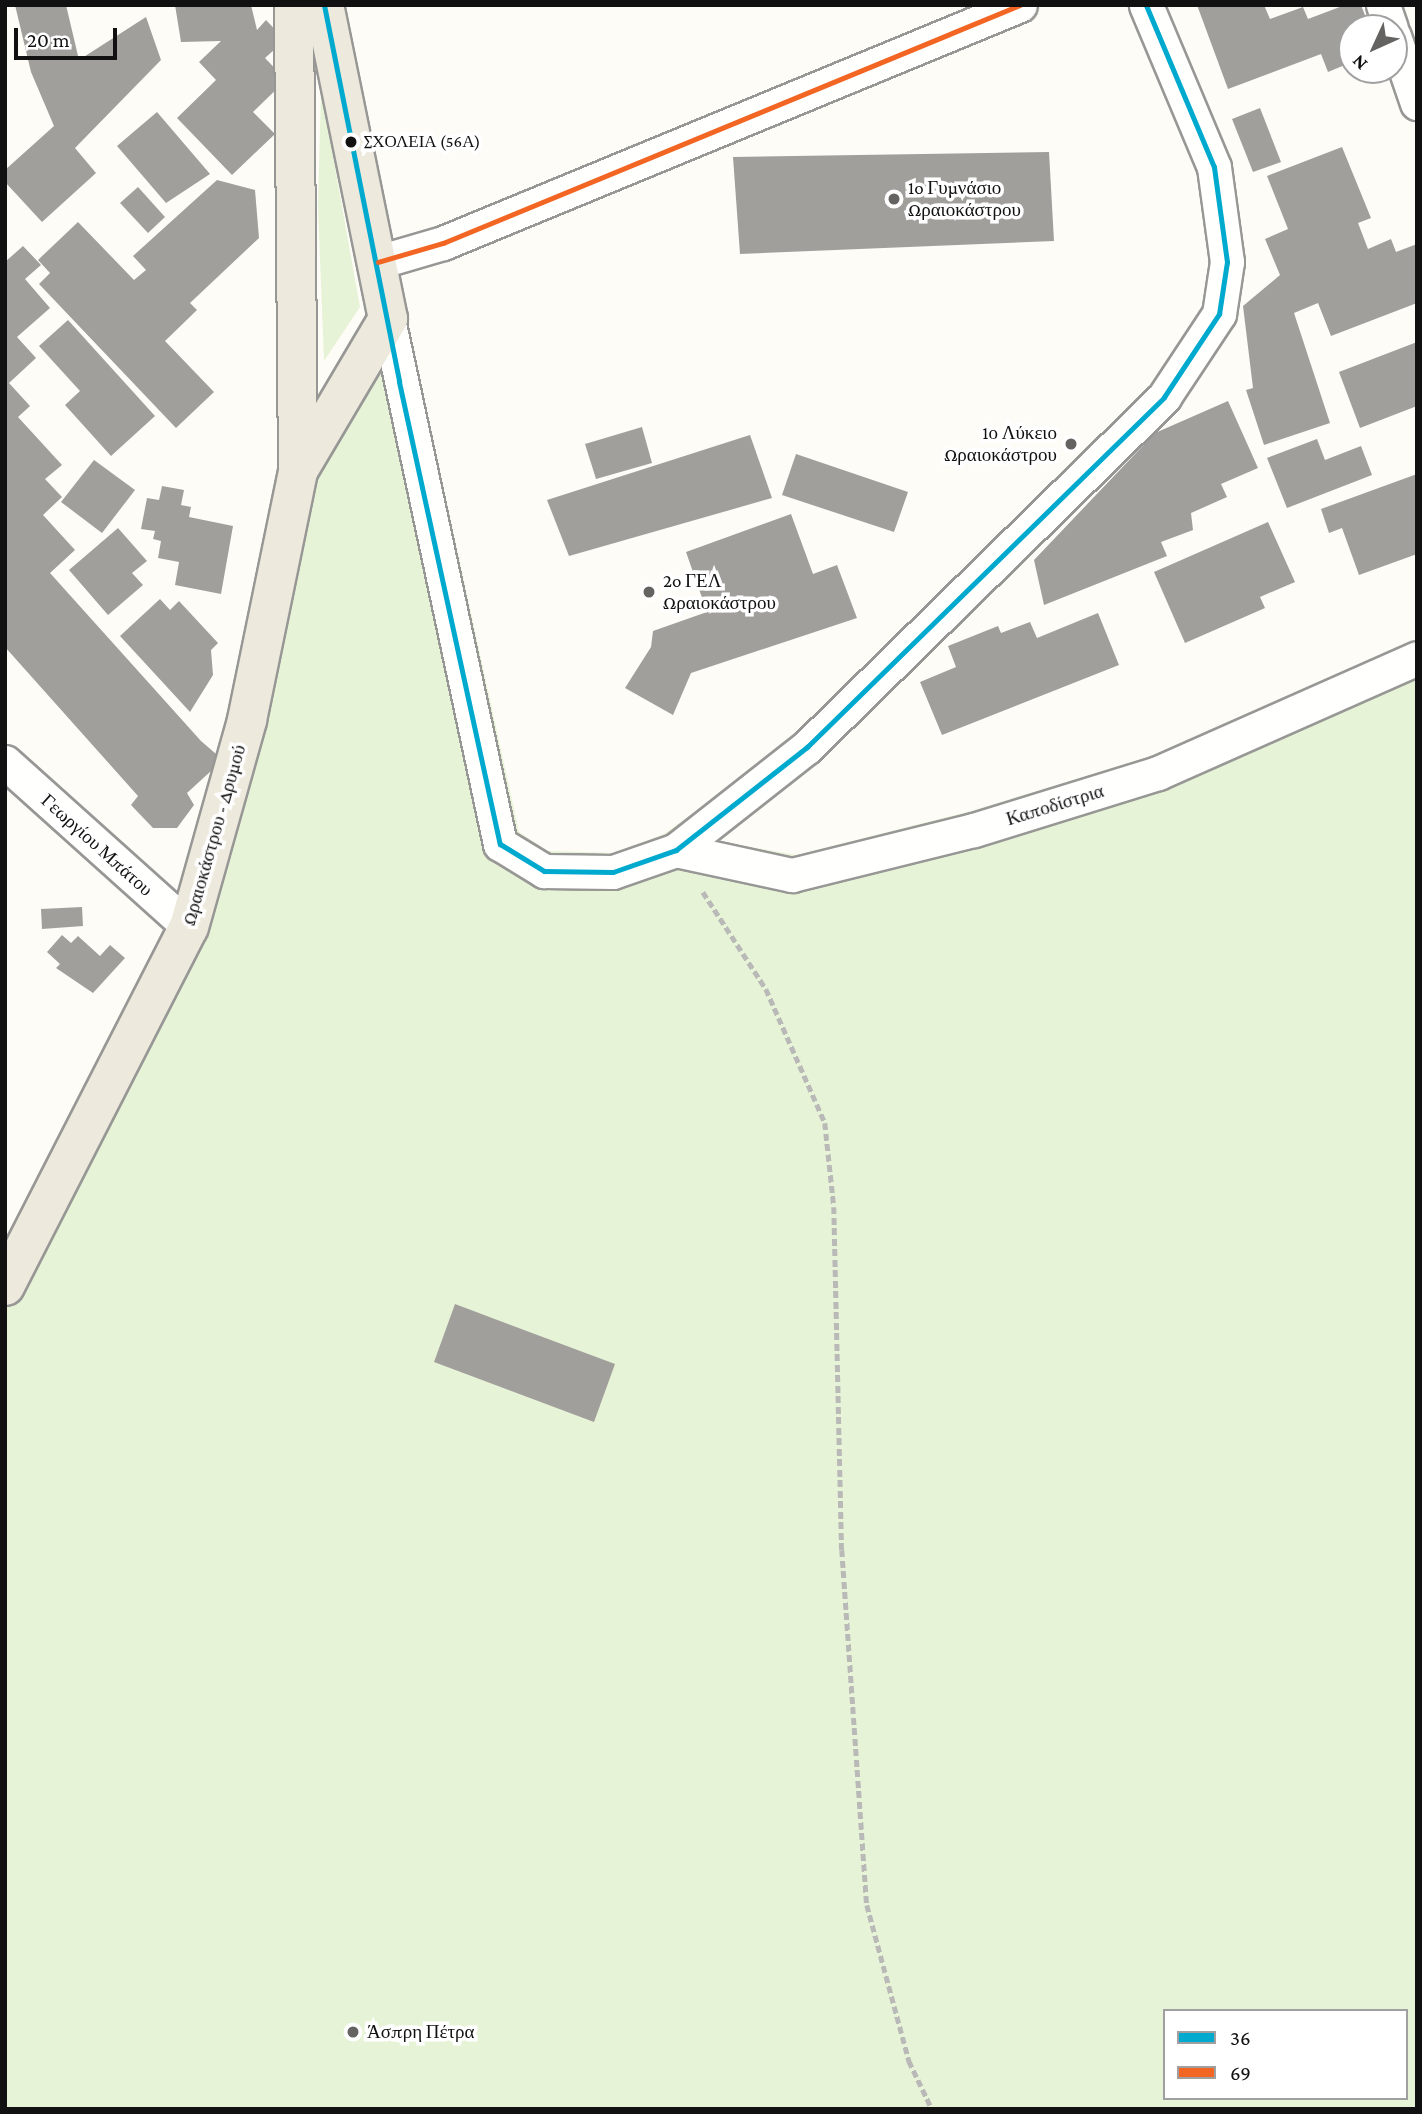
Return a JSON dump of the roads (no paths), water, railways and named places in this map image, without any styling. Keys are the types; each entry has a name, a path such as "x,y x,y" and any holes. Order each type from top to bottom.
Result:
{"main road":[{"path":"294,5 298,471"},
{"path":"298,471 388,319 324,5"},
{"name":"Ωραιοκάστρου - Δρυμού","path":"5,1286 189,927 247,720 298,471"}],"street":[{"path":"378,262 455,238 1020,5"},
{"path":"388,319 500,844 544,871 613,872 676,850 807,747 1164,397 1219,314 1227,262 1214,167 1146,5"},
{"path":"1408,77 1417,103"},
{"name":"Καποδίστρια","path":"676,850 792,875 974,830 1158,773 1417,658"},
{"name":"Γεωργίου Μπάτου","path":"5,762 189,927"}],"place":[{"name":"ΣΧΟΛΕΙΑ (56Α)","path":"351,142"},
{"name":"1o Γυμνάσιο Ωραιοκάστρου","path":"894,199"},
{"name":"1ο Λύκειο Ωραιοκάστρου","path":"1071,444"},
{"name":"2o ΓΕΛ Ωραιοκάστρου","path":"649,592"},
{"name":"Άσπρη Πέτρα","path":"353,2032"}]}
